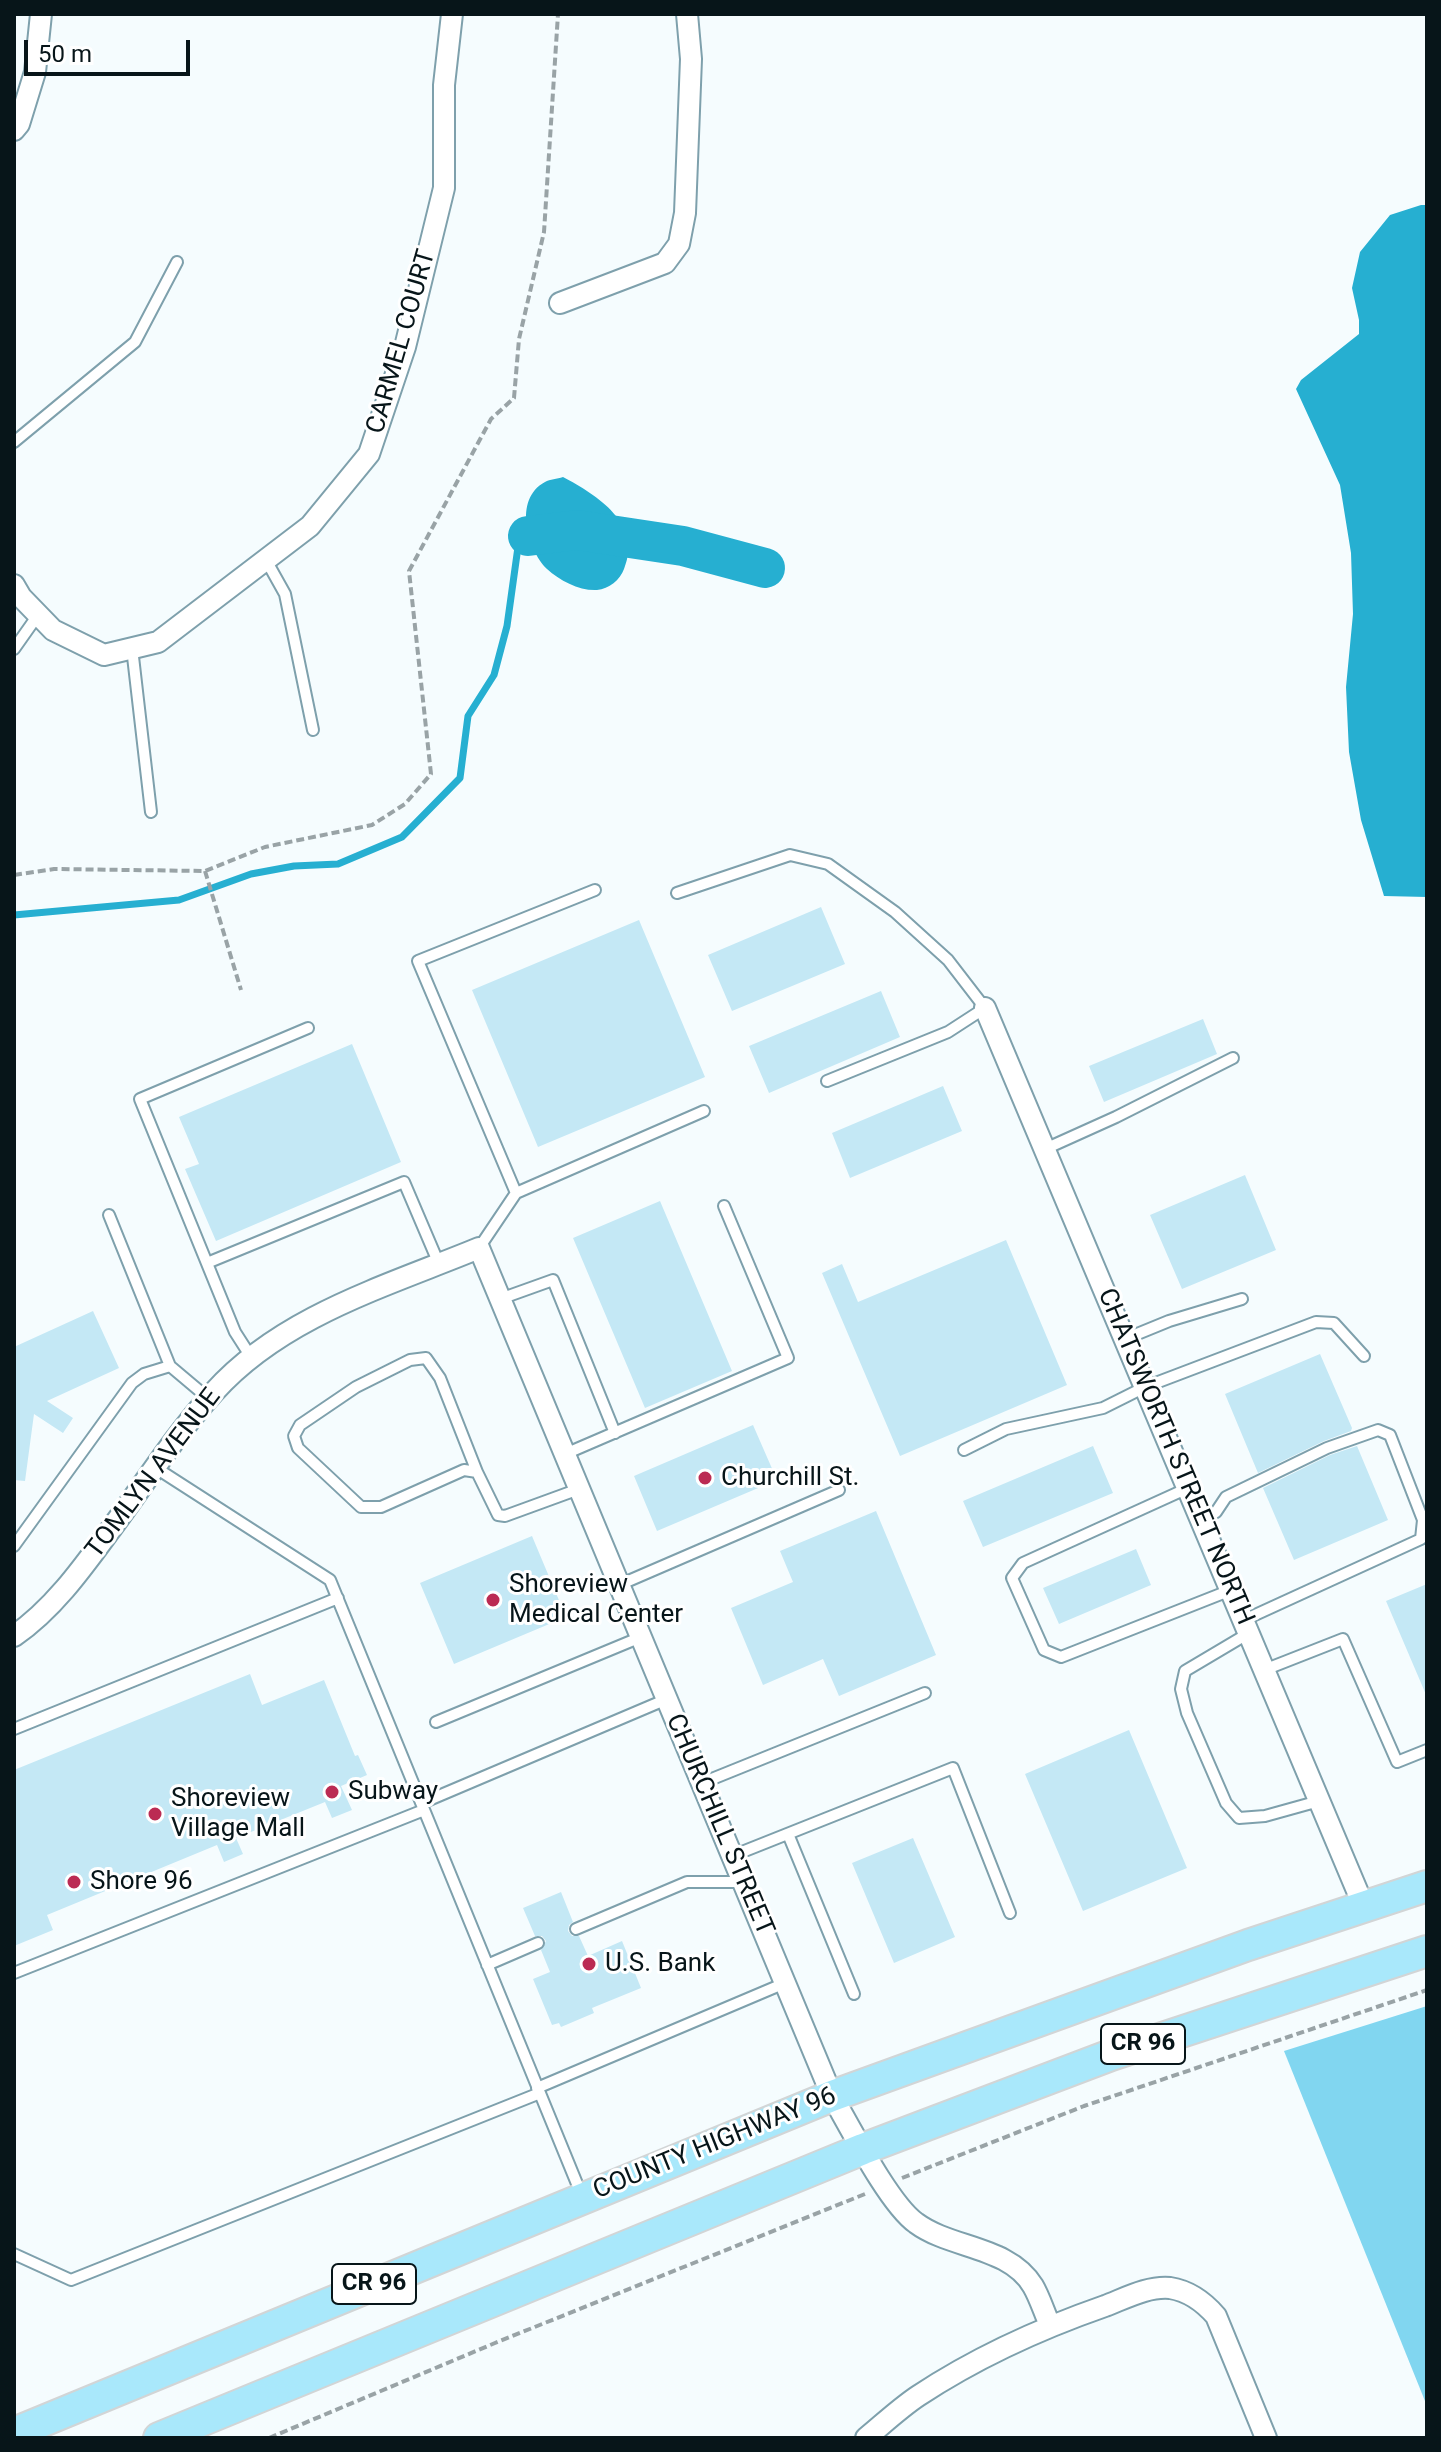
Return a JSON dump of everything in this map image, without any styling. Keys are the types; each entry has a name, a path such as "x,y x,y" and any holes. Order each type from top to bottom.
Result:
{"main road":[{"name":"COUNTY HIGHWAY 96","path":"14,2433 832,2096 1248,1945 1427,1886"},
{"name":"CR 96","path":"175,2435 863,2149 1111,2055 1427,1951"}],"street":[{"path":"14,130 19,124 35,72 41,14"},
{"name":"CARMEL COURT","path":"14,585 21,597 53,630 104,655 158,642 310,526 369,454 405,347 444,188 444,85 452,14"},
{"path":"560,303 665,263 679,244 685,213 691,59 687,14"},
{"name":"CHATSWORTH STREET NORTH","path":"985,1008 1364,1907"},
{"name":"TOMLYN AVENUE","path":"14,1636 56,1599 89,1560 208,1398 251,1357 292,1329 338,1306 479,1248"},
{"name":"CHURCHILL STREET","path":"479,1248 832,2096 899,2207 915,2223 939,2237 1006,2260 1032,2284 1050,2325"},
{"path":"866,2438 917,2397 988,2354 1050,2325 1148,2290 1168,2288 1188,2293 1205,2303 1216,2316 1266,2438"}],"lane":[{"path":"14,442 135,342 177,262"},
{"path":"266,560 285,594 313,730"},
{"path":"14,649 38,615"},
{"path":"132,648 151,812"},
{"path":"677,893 790,855 828,864 895,912 948,960 985,1008 948,1032 827,1081"},
{"path":"516,1193 418,961 595,890"},
{"path":"251,1357 235,1332 140,1099 308,1028"},
{"path":"1045,1149 1233,1058"},
{"path":"479,1248 516,1193 704,1111"},
{"path":"207,1263 404,1182 439,1264"},
{"path":"565,1454 788,1358 724,1206"},
{"path":"109,1215 170,1366 208,1398"},
{"path":"500,1299 553,1280 615,1433"},
{"path":"1125,1339 1169,1321 1242,1299"},
{"path":"964,1450 1006,1429 1103,1408 1145,1387 1316,1322 1334,1323 1364,1356"},
{"path":"477,1472 464,1470 381,1507 361,1507 298,1448 294,1436 300,1425 356,1387 410,1360 426,1358 440,1378 477,1472 498,1515 505,1516 579,1489"},
{"path":"14,1546 132,1383 144,1374 170,1366"},
{"path":"1201,1520 1216,1512 1226,1497 1327,1448 1378,1430 1390,1435 1423,1520 1421,1539 1246,1627 1185,1671 1181,1689 1187,1713 1226,1803 1239,1818 1265,1816 1319,1801"},
{"path":"156,1468 330,1580 583,2198"},
{"path":"1188,1488 1023,1563 1012,1578 1044,1650 1061,1657 1231,1590"},
{"path":"619,1585 839,1490"},
{"path":"14,1729 338,1598"},
{"path":"436,1722 641,1637"},
{"path":"1264,1670 1343,1639 1397,1762 1427,1750"},
{"path":"702,1783 925,1693"},
{"path":"14,1973 423,1806 667,1699"},
{"path":"732,1856 953,1768 1010,1913"},
{"path":"788,1834 854,1994"},
{"path":"576,1929 687,1882 743,1882"},
{"path":"487,1965 538,1943"},
{"path":"14,2254 71,2280 538,2090 785,1983"}],"path":[{"path":"14,875 54,869 205,871 265,847 372,825 405,804 431,774 409,571 491,419 514,398 519,339 544,232 558,14"},
{"path":"205,871 241,990"},
{"path":"905,2177 1084,2106 1427,1990"},
{"path":"269,2438 467,2354 866,2194"}],"shaded area":[{"path":"1427,205 1427,897 1384,896 1361,820 1349,752 1346,687 1353,614 1351,553 1340,485 1296,389 1301,380 1359,334 1352,288 1360,252 1390,215"},
{"path":"563,477 602,502 622,525 628,553 624,569 617,580 606,588 584,589 564,581 547,569 529,537 526,512 529,500 545,482"},
{"path":"1427,2006 1427,2406 1284,2051"}],"building":[{"path":"821,907 845,964 732,1011 708,955"},
{"path":"639,920 705,1077 538,1147 472,990"},
{"path":"881,991 900,1037 769,1093 749,1046"},
{"path":"1203,1019 1217,1054 1104,1102 1089,1066"},
{"path":"352,1044 401,1162 216,1241 185,1169 199,1164 179,1117"},
{"path":"943,1086 962,1131 850,1178 832,1133"},
{"path":"1245,1175 1276,1250 1182,1289 1150,1215"},
{"path":"660,1201 732,1371 645,1408 573,1238"},
{"path":"1006,1240 1067,1385 900,1456 822,1273 842,1264 858,1302"},
{"path":"93,1311 119,1368 47,1401 73,1418 63,1433 34,1414 25,1481 14,1480 14,1347"},
{"path":"1320,1354 1351,1431 1258,1473 1225,1394"},
{"name":"Churchill St.","path":"753,1425 777,1480 657,1531 634,1476"},
{"path":"1093,1446 1113,1493 983,1547 963,1501"},
{"path":"1357,1446 1388,1520 1294,1560 1263,1488 1330,1455"},
{"path":"876,1511 936,1655 839,1696 823,1659 763,1685 731,1608 793,1582 780,1551"},
{"name":"Shoreview Medical Center","path":"532,1536 566,1617 454,1664 420,1583"},
{"path":"1136,1549 1151,1585 1059,1624 1043,1588"},
{"path":"1427,1584 1427,1697 1386,1601"},
{"name":"Shoreview Village Mall","path":"250,1674 262,1705 324,1680 355,1756 358,1755 367,1775 341,1786 352,1810 332,1818 325,1802 236,1838 243,1854 224,1862 217,1845 47,1915 53,1930 14,1946 14,1770"},
{"path":"1129,1730 1187,1868 1083,1911 1025,1774"},
{"path":"913,1838 955,1937 894,1963 852,1863"},
{"name":"U.S. Bank","path":"561,1892 573,1922 568,1931 572,1936 579,1936 588,1956 622,1941 641,1988 592,2008 594,2013 561,2027 559,2023 552,2025 533,1979 550,1972 541,1950 546,1941 542,1936 535,1936 523,1908"}],"waterway":[{"path":"528,536 577,530 683,546 765,568"},
{"path":"14,915 179,900 251,874 294,866 338,864 402,837 460,778 468,716 494,675 507,626 518,547 528,536"}],"place":[{"name":"Churchill St.","path":"705,1478"},
{"name":"Shoreview Medical Center","path":"493,1600"},
{"name":"Subway","path":"332,1792"},
{"name":"Shoreview Village Mall","path":"155,1814"},
{"name":"Shore 96","path":"74,1882"},
{"name":"U.S. Bank","path":"589,1964"}]}
